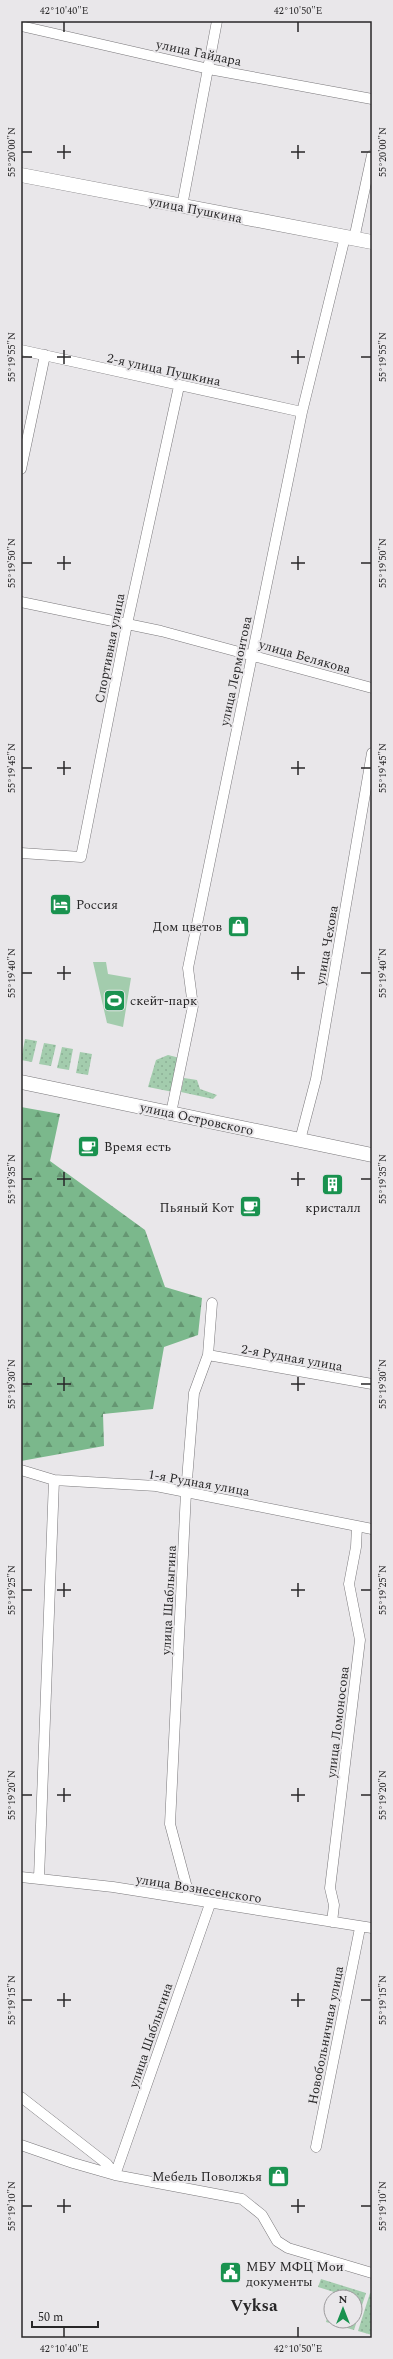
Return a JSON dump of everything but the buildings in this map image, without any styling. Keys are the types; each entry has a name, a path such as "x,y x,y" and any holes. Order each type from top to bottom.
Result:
{"street":[{"path":"182,206 217,21"},
{"name":"улица Гайдара","path":"21,26 209,69 372,99"},
{"name":"улица Лермонтова","path":"170,1113 192,1006 188,968 302,412 372,155"},
{"name":"улица Пушкина","path":"21,175 372,242"},
{"name":"2-я улица Пушкина","path":"21,350 302,412"},
{"path":"21,469 45,355"},
{"name":"Спортивная улица","path":"21,853 81,857 127,624 179,386"},
{"name":"улица Белякова","path":"21,602 127,624 252,654 372,688"},
{"name":"улица Чехова","path":"300,1140 316,1079 372,753"},
{"name":"улица Островского","path":"21,1082 372,1155"},
{"name":"улица Шаблыгина","path":"190,1899 170,1824 186,1492 194,1393 208,1355 212,1303"},
{"name":"2-я Рудная улица","path":"208,1355 372,1384"},
{"name":"1-я Рудная улица","path":"21,1470 54,1480 156,1486 372,1529"},
{"path":"39,1878 54,1480"},
{"name":"улица Ломоносова","path":"332,1922 334,1906 330,1888 360,1640 348,1584 356,1547 358,1526"},
{"name":"улица Вознесенского","path":"21,1877 39,1878 190,1899 210,1904 332,1922 360,1928 372,1928"},
{"name":"улица Шаблыгина","path":"115,2175 210,1904"},
{"name":"Новобольничная улица","path":"316,2147 360,1928"},
{"path":"21,2097 107,2164 115,2175"},
{"path":"21,2145 73,2163 115,2175 242,2200 262,2215 277,2242 288,2248 372,2273"}],"green space":[{"name":"скейт-парк","path":"93,962 106,962 108,974 131,978 123,1027 107,1023"},
{"path":"25,1039 37,1041 32,1062 21,1060"},
{"path":"44,1043 56,1045 51,1066 39,1064"},
{"path":"62,1047 73,1049 69,1070 57,1068"},
{"path":"80,1052 92,1054 88,1075 76,1073"},
{"path":"168,1055 180,1058 173,1092 148,1087 156,1060"},
{"path":"184,1078 197,1080 200,1089 217,1095 213,1099 181,1092"},
{"path":"21,1107 60,1114 50,1161 145,1230 165,1287 202,1298 198,1335 164,1347 153,1409 103,1414 104,1446 21,1461"},
{"path":"321,2279 353,2289 324,2289 318,2287"},
{"path":"363,2292 366,2293 363,2302"},
{"path":"370,2293 372,2294 372,2335 358,2331 359,2329 363,2329 363,2315"}],"place":[{"name":"Россия","path":"61,904"},
{"name":"Дом цветов","path":"238,926"},
{"name":"скейт-парк","path":"115,1000"},
{"name":"Время есть","path":"88,1146"},
{"name":"кристалл","path":"333,1185"},
{"name":"Пьяный Кот","path":"250,1207"},
{"name":"Мебель Поволжья","path":"278,2176"},
{"name":"МБУ МФЦ Мои документы","path":"231,2273"}],"district":[{"name":"Vyksa","path":"254,2305"}]}
